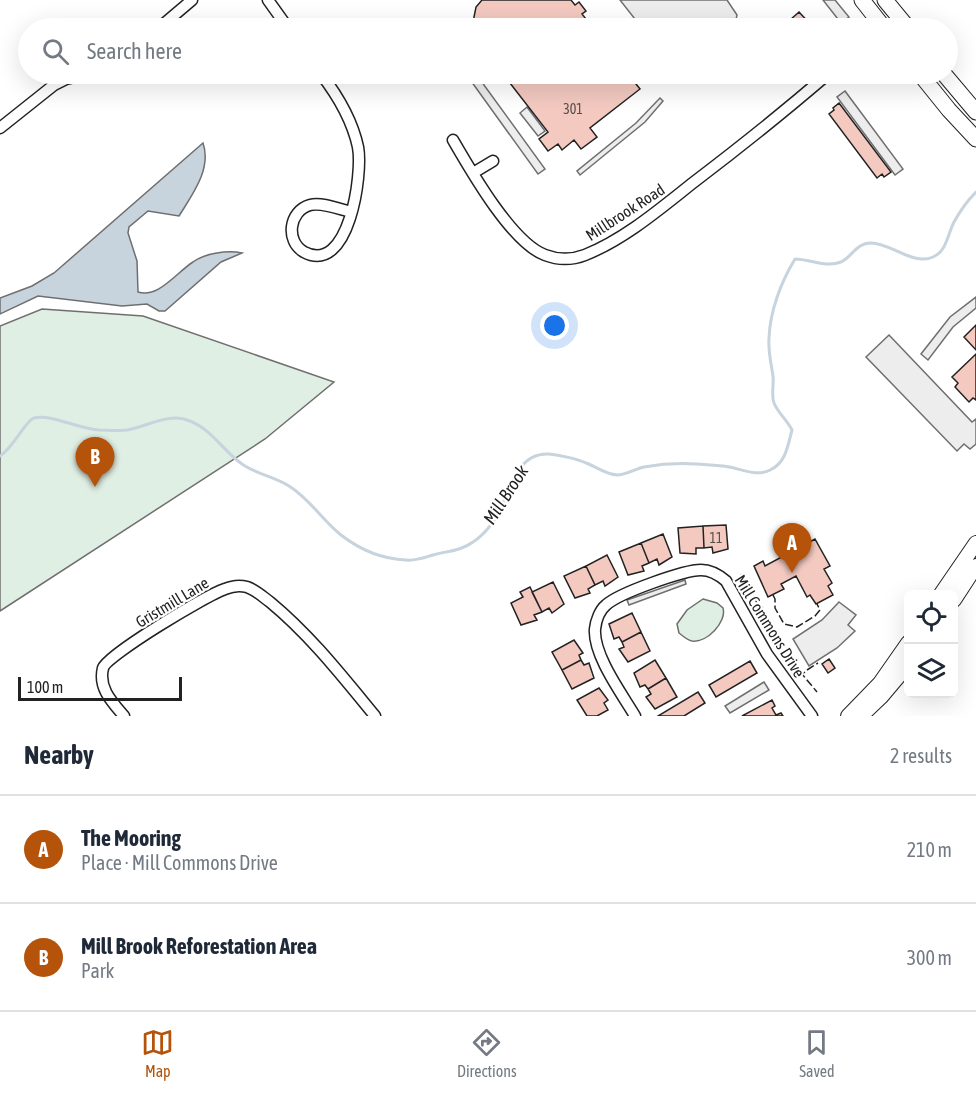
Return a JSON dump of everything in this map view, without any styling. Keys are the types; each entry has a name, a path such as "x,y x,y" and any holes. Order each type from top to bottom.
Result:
{"main road":[{"path":"862,0 875,18"},
{"path":"885,0 900,18"},
{"path":"928,84 976,139"},
{"path":"952,84 976,112"}],"street":[{"path":"171,18 192,0"},
{"path":"267,0 280,18"},
{"path":"894,18 897,15"},
{"path":"0,128 56,84"},
{"path":"328,84 341,102 354,132 358,150 359,184 351,212 338,244 329,252 321,255 308,254 293,238 293,222 305,207 316,204 351,212"},
{"name":"Millbrook Road","path":"453,140 505,219 529,246 558,259 578,258 616,239 669,202 816,84"},
{"path":"473,173 493,161"},
{"path":"944,590 976,543"},
{"path":"958,594 976,566"},
{"name":"Mill Commons Drive","path":"635,716 597,645 595,628 599,615 605,605 625,594 682,574 702,570 717,574 726,581 767,654 812,716"},
{"name":"Gristmill Lane","path":"124,716 105,691 102,678 105,664 119,652 211,596 226,588 237,586 251,589 259,594 296,624 375,716"},
{"path":"848,716 880,683 908,644"},
{"path":"861,716 881,698 904,671"}],"green space":[{"path":"42,309 143,316 334,382 265,439 0,611 0,326"},
{"path":"703,599 717,603 723,608 722,619 715,630 704,639 692,641 679,633 677,624 687,610"}],"shaded area":[{"path":"620,0 727,0 737,15 736,18 634,18"},
{"path":"823,0 835,0 849,17 837,18"},
{"path":"473,84 483,84 545,169 538,174"},
{"path":"845,91 903,169 895,175 837,97"},
{"path":"660,98 663,101 645,122 580,175 577,171 636,123"},
{"path":"527,107 545,131 538,136 520,113"},
{"path":"203,143 205,162 203,172 195,191 179,216 148,211 129,227 128,233 137,261 138,292 153,292 204,256 224,252 242,253 221,262 165,311 159,311 147,304 122,306 38,296 0,314 0,298 32,286 54,273"},
{"path":"976,297 976,308 953,327 928,360 921,354 950,317"},
{"path":"889,335 972,422 976,419 976,444 970,449 964,444 957,451 866,357"},
{"path":"685,580 686,584 629,605 627,600"},
{"path":"839,602 856,615 848,625 855,631 837,648 809,666 793,639 822,620"},
{"path":"764,682 769,690 730,713 725,706"}],"building":[{"path":"482,0 571,0 575,5 579,2 586,11 582,14 585,18 474,18 476,7"},
{"path":"799,12 805,18 792,18"},
{"path":"511,84 636,84 640,89 590,128 597,137 581,149 574,140 562,150 558,144 548,151 539,139 548,132"},
{"path":"839,103 891,172 884,177 882,174 877,178 829,114"},
{"path":"976,325 976,350 964,337"},
{"path":"976,354 976,400 973,398 969,402 955,387 958,383 952,377"},
{"path":"726,525 728,549 713,553 712,547 704,548 703,526"},
{"path":"703,526 704,548 696,548 696,554 680,553 678,528"},
{"path":"663,534 672,557 659,565 657,559 649,563 641,543"},
{"path":"815,539 830,566 824,569 832,583 828,586 833,595 816,604 810,595 807,597 796,576 781,584 784,589 768,597 754,566 763,561 765,566"},
{"path":"641,543 649,563 642,566 644,571 628,575 619,552"},
{"path":"607,555 618,577 605,586 603,581 595,585 586,566"},
{"path":"586,566 595,585 588,589 590,593 575,598 564,576"},
{"path":"553,582 564,604 552,613 549,608 542,612 532,592"},
{"path":"530,587 542,612 534,615 537,620 521,625 511,603 523,597 520,592"},
{"path":"632,613 641,632 622,642 619,637 614,639 609,624"},
{"path":"641,632 650,651 628,662 619,649 624,647 622,642"},
{"path":"574,640 583,653 579,655 581,660 562,670 552,652"},
{"path":"829,659 835,668 828,673 822,664"},
{"path":"581,660 584,665 589,663 594,678 572,689 562,670"},
{"path":"655,660 666,678 648,689 645,685 640,687 634,673"},
{"path":"750,661 757,673 716,697 709,685"},
{"path":"666,678 677,697 655,709 646,697 651,694 648,689"},
{"path":"599,688 608,700 604,703 608,710 597,716 587,716 577,700"},
{"path":"698,692 705,703 684,716 658,716"},
{"path":"772,700 775,706 772,708 776,715 781,713 783,716 742,716"}],"waterway":[{"name":"Mill Brook","path":"0,456 34,418 49,418 99,430 127,430 165,419 180,418 203,428 242,464 296,491 348,540 380,555 410,560 459,549 477,539 495,519 517,473 523,465 538,455 568,457 617,475 644,467 677,464 717,465 755,473 765,472 780,463 788,447 792,430 773,400 769,343 777,297 795,259 835,264 845,260 862,245 871,243 886,246 918,259 933,257 941,251 956,218 976,192"}],"fence":[{"path":"741,574 751,593"},
{"path":"773,595 775,608 784,624 797,627 815,616 820,610 817,604"},
{"path":"753,596 760,608 763,607"},
{"path":"807,670 818,663"},
{"path":"805,672 802,674 817,692"}],"place":[{"name":"Mill Brook Reforestation Area","path":"95,487"},
{"name":"The Mooring","path":"792,573"}]}
